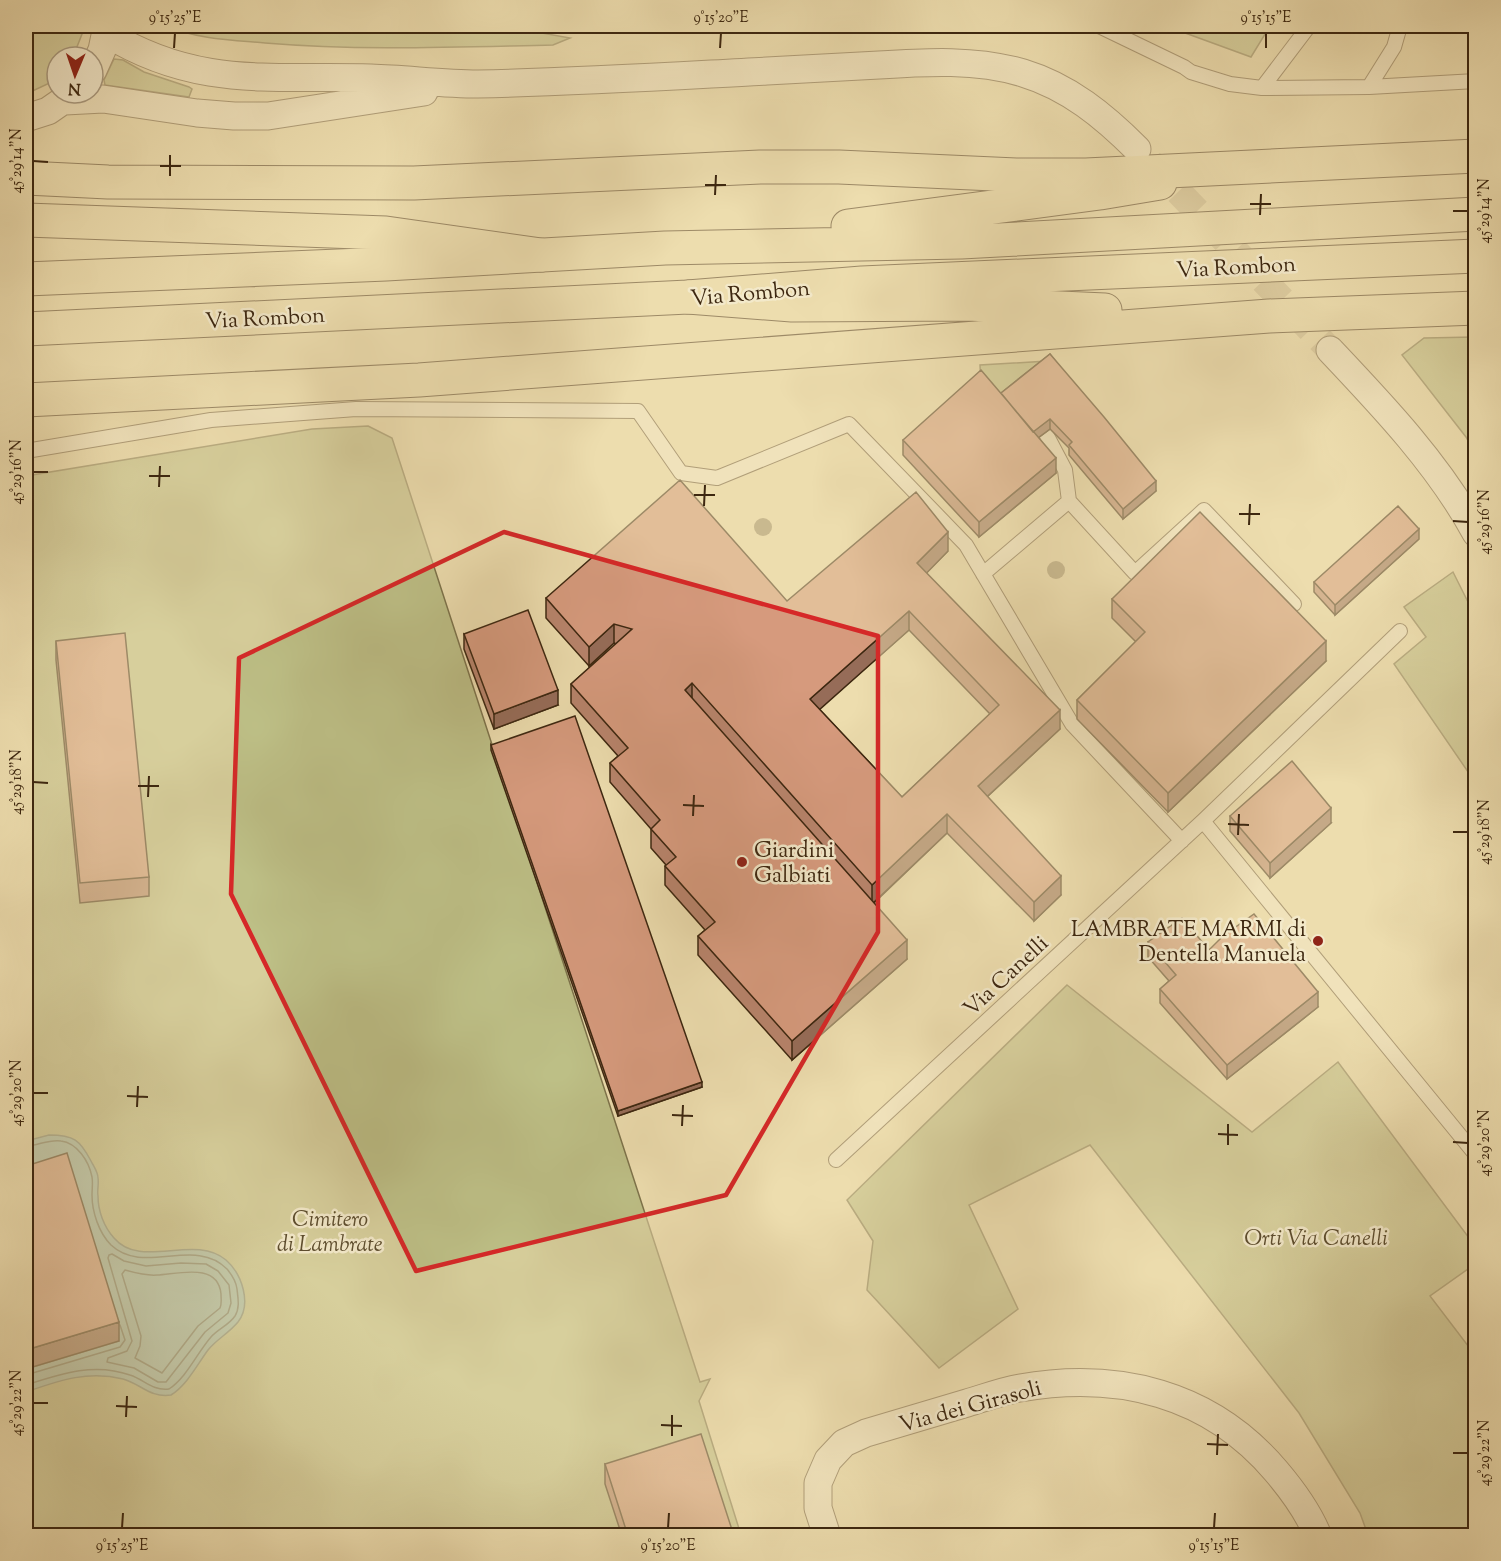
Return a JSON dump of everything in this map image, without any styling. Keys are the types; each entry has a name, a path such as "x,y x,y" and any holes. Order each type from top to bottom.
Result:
{"main road":[{"path":"26,178 108,182 302,184 438,182 760,167 839,167 1086,176 1476,156"},
{"path":"665,248 1100,193 1254,167"},
{"name":"Via Rombon","path":"26,279 374,264 665,248 962,242 1476,214"},
{"path":"26,220 386,233 541,255"},
{"name":"Via Rombon","path":"26,329 688,297 862,283 1476,256"},
{"path":"688,297 792,305 967,304 1269,316"},
{"path":"1436,308 1476,303"},
{"path":"26,400 419,380 1269,316 1476,308"}],"street":[{"path":"103,45 106,29 156,59 201,72 264,79 370,78 476,84"},
{"path":"105,99 197,113 268,116 476,84 901,63 976,63 1022,73 1056,87 1097,112 1137,149"},
{"path":"26,118 48,111 57,105"},
{"path":"1330,351 1382,405 1410,439 1457,501 1476,533"},
{"name":"Via dei Girasoli","path":"827,1536 818,1508 818,1483 828,1460 844,1443 866,1433 1018,1388 1070,1381 1118,1384 1166,1396 1204,1411 1230,1427 1259,1450 1295,1493 1318,1536"}],"lane":[{"path":"1099,26 1191,72 1230,84 1262,88 1369,87 1476,81"},
{"path":"1262,88 1309,26"},
{"path":"1369,87 1394,47 1400,26"},
{"path":"26,451 211,420 356,409 638,411 681,473 717,478 849,424 966,545 1072,724 1182,841"},
{"path":"1045,432 1065,470 1069,501 1135,573 1204,510 1294,604"},
{"path":"983,574 1069,501"},
{"name":"Via Canelli","path":"836,1160 1182,841 1400,631"},
{"path":"1203,821 1476,1155"}],"highlighted area":[{"path":"504,532 878,636 878,932 726,1195 416,1271 231,894 239,658"}],"green space":[{"path":"26,26 83,26 78,45 45,45 45,85 26,94"},
{"path":"166,26 502,26 570,38 553,45 337,47 214,38 190,34"},
{"path":"1166,26 1270,26 1251,57"},
{"path":"114,59 123,60 144,72 192,89 189,97 105,85 105,78"},
{"path":"1476,337 1475,454 1466,437 1402,355 1424,338"},
{"path":"1049,361 998,405 981,385 980,365"},
{"name":"Cimitero di Lambrate","path":"368,426 392,438 700,1382 710,1379 699,1401 741,1535 26,1536 26,476 312,429"},
{"path":"1453,572 1475,616 1475,782 1394,664 1426,637 1404,607"},
{"name":"Orti Via Canelli","path":"1067,985 1252,1132 1338,1062 1475,1246 1475,1264 1430,1296 1475,1355 1475,1535 1368,1535 1360,1513 1299,1413 1090,1145 969,1205 1018,1309 939,1368 867,1290 873,1241 847,1200"}],"water":[{"path":"49,1135 65,1136 75,1140 83,1148 97,1174 98,1202 102,1218 110,1234 125,1247 138,1251 199,1250 213,1253 232,1266 241,1281 245,1298 242,1315 238,1322 208,1350 187,1380 171,1395 151,1393 123,1379 97,1376 73,1378 26,1392 26,1369 119,1341 26,1185 26,1141"}],"building":[{"path":"1050,354 1156,481 1123,509 1069,445 1072,442 1050,419 1033,432 1001,393"},
{"path":"981,370 1056,458 979,522 903,440"},
{"path":"680,480 787,601 916,492 948,532 917,563 1060,710 978,786 1061,876 1034,902 947,814 872,885 692,683 685,690 907,940 792,1041 698,936 715,922 665,866 676,857 651,829 660,820 610,763 628,748 571,684 632,629 614,624 589,647 546,598","holes":["909,611 999,705 902,797 810,699"]},
{"path":"1398,506 1419,529 1335,605 1314,582"},
{"path":"1200,512 1326,641 1168,793 1077,700 1145,632 1112,599"},
{"path":"528,610 558,690 494,714 464,634"},
{"path":"125,633 149,877 80,883 56,641"},
{"path":"575,716 702,1082 618,1111 491,745"},
{"path":"1292,761 1331,808 1270,863 1230,816"},
{"path":"1254,914 1318,992 1227,1065 1160,989 1176,975 1148,942 1182,918 1209,950 1223,936"},
{"path":"67,1153 119,1322 26,1350 26,1166"},
{"path":"701,1434 734,1536 628,1536 605,1464"}],"tunnel":[{"path":"1150,162 1330,350"}],"place":[{"name":"Giardini Galbiati","path":"742,862"},
{"name":"LAMBRATE MARMI di Dentella Manuela","path":"1318,941"}]}
